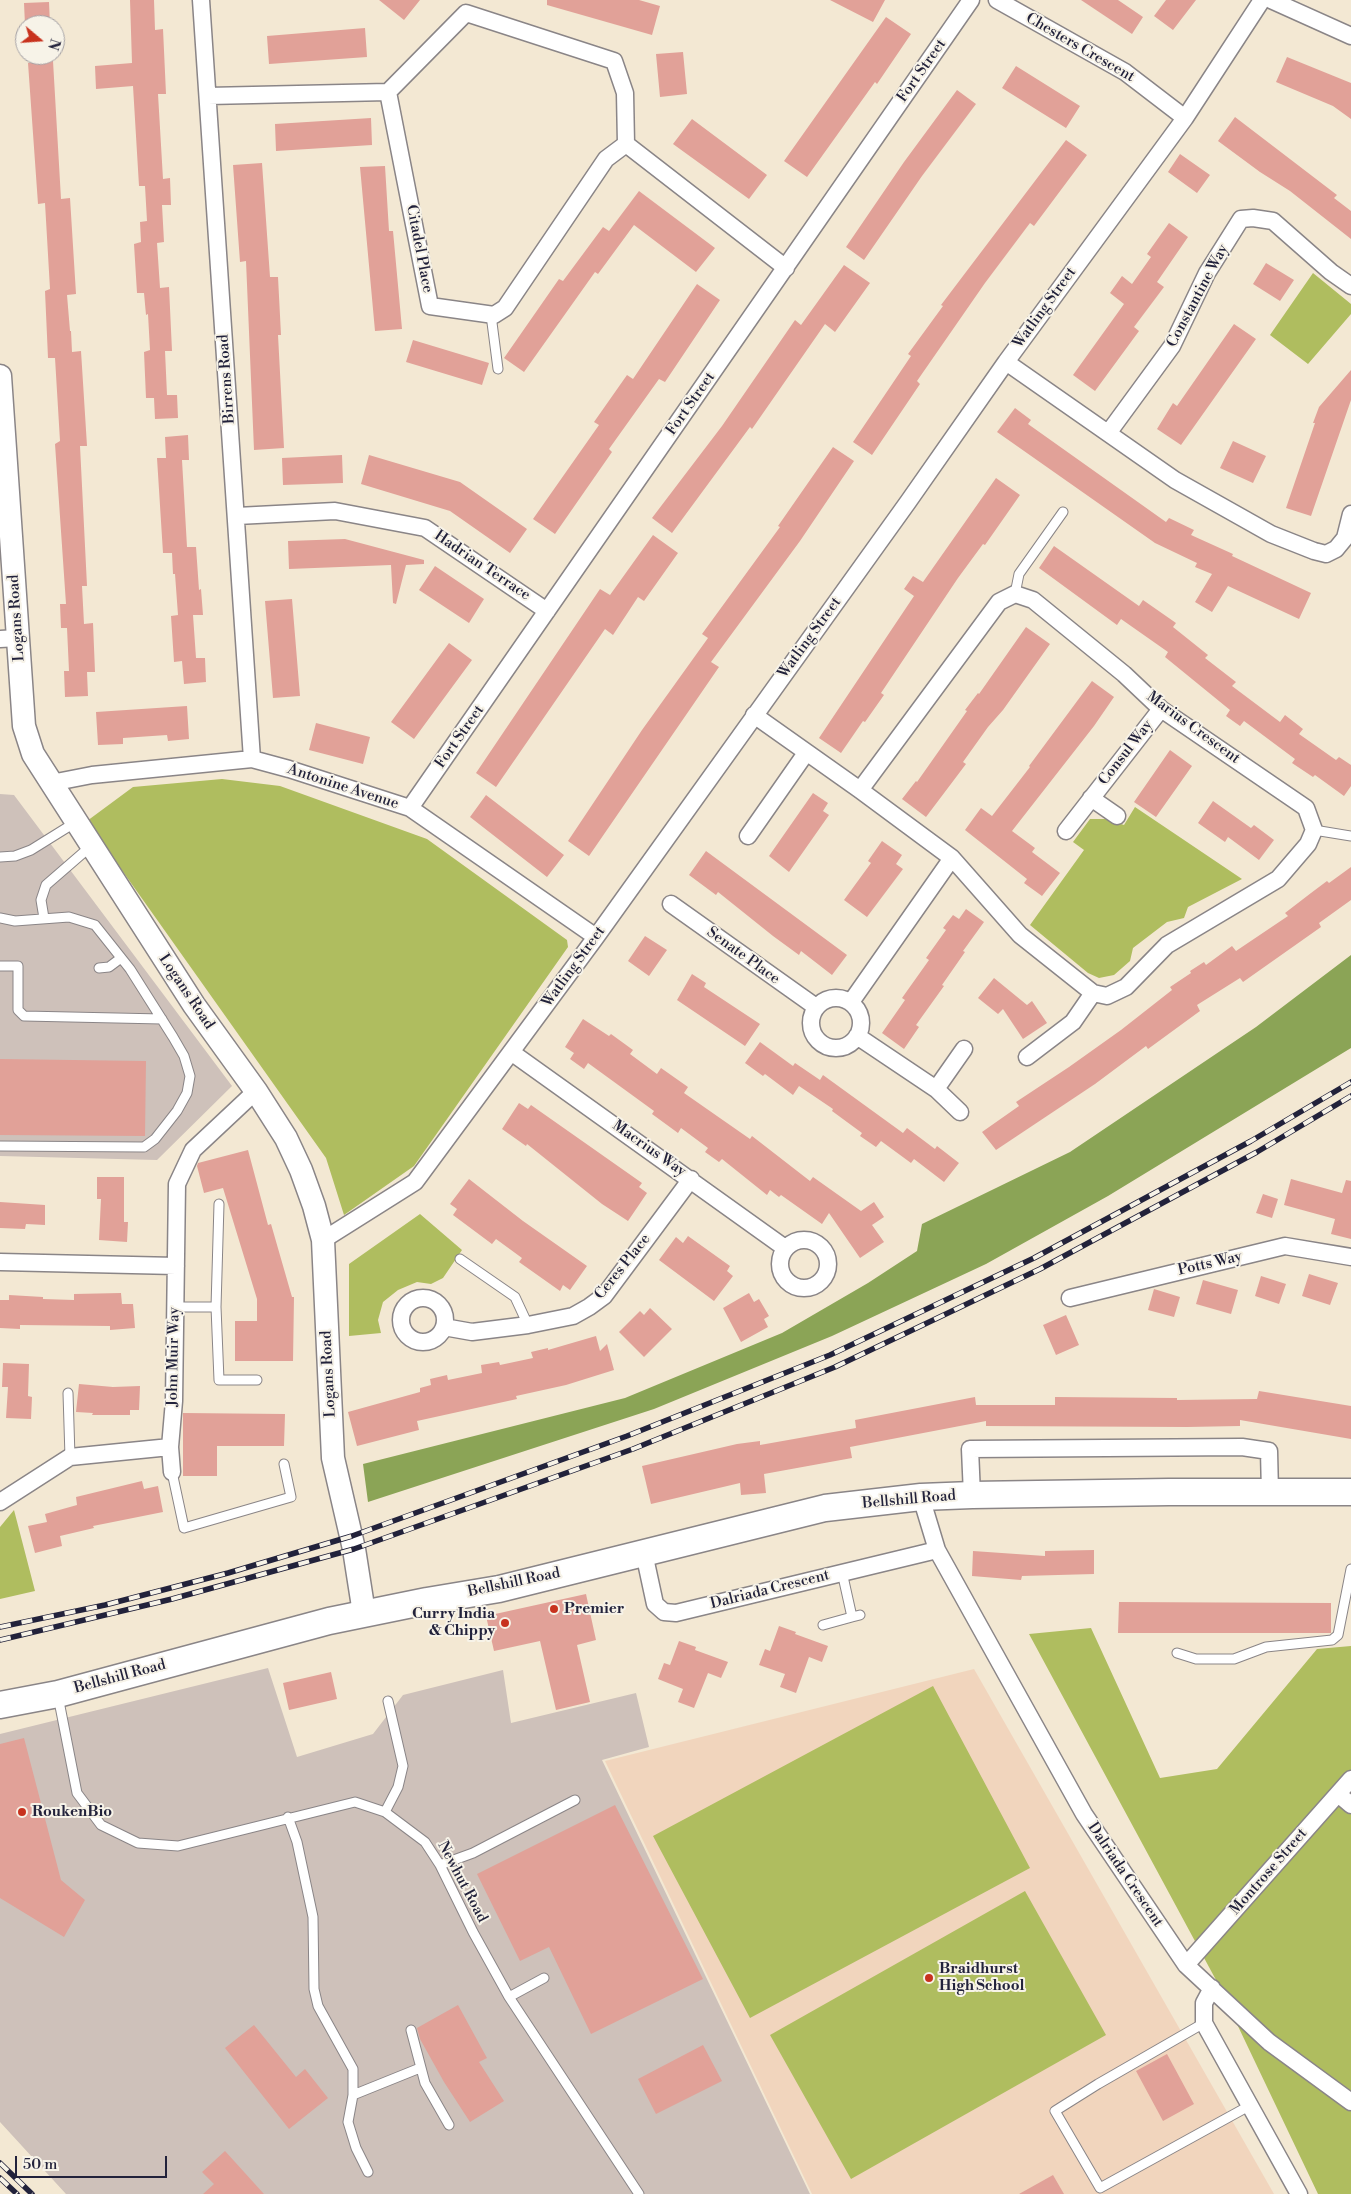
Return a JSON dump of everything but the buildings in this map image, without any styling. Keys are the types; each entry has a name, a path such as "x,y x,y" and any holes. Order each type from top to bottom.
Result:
{"main road":[{"name":"Bellshill Road","path":"0,1705 58,1694 364,1613 499,1589 825,1508 920,1497 972,1495 1351,1492"}],"street":[{"name":"Birrens Road","path":"201,0 252,759"},
{"name":"Fort Street","path":"410,808 972,0"},
{"name":"Chesters Crescent","path":"997,0 1017,5 1125,72 1185,118"},
{"name":"Watling Street","path":"322,1240 415,1182 596,937 1006,362 1185,118 1262,0"},
{"path":"1271,0 1351,36"},
{"path":"208,96 388,92 466,13 614,61 625,93 626,144"},
{"name":"Citadel Place","path":"388,92 430,306 491,314"},
{"path":"626,144 786,268"},
{"path":"491,314 494,315 504,308 606,159 626,144"},
{"name":"Constantine Way","path":"1109,432 1172,346 1206,273 1241,220 1253,218 1273,221 1331,272 1351,286"},
{"path":"1006,362 1109,432 1175,480 1271,534 1326,554 1336,549 1345,538 1351,514"},
{"name":"Logans Road","path":"0,376 9,638 24,726 33,754 51,783 194,1005 256,1091 286,1138 301,1170 314,1206 322,1240 333,1458 354,1549 364,1613"},
{"name":"Hadrian Terrace","path":"237,516 335,511 425,528 547,611"},
{"path":"860,790 999,602 1016,594"},
{"name":"Marius Crescent","path":"1016,594 1033,600 1124,674 1161,708 1306,808 1314,830"},
{"name":"Consul Way","path":"1066,831 1161,708"},
{"path":"754,715 952,858 1020,935 1094,993 1107,996 1126,986 1167,945 1278,879 1308,844 1314,830"},
{"path":"748,836 806,753"},
{"name":"Antonine Avenue","path":"51,783 92,775 252,759 410,808 596,937"},
{"name":"Consul Way","path":"1091,798 1118,816"},
{"path":"852,1002 952,858"},
{"name":"Senate Place","path":"671,904 816,1007"},
{"path":"1027,1057 1073,1022 1094,993"},
{"path":"836,997 852,1002 861,1022 857,1036 852,1042 837,1048 821,1044 812,1031 812,1014 816,1007 828,998 836,997"},
{"path":"857,1036 936,1089 960,1112"},
{"path":"936,1089 964,1049"},
{"name":"Macrius Way","path":"511,1052 785,1248"},
{"name":"John Muir Way","path":"172,1472 170,1447 174,1401 177,1184 193,1150 256,1091"},
{"name":"Ceres Place","path":"444,1327 472,1332 528,1325 573,1316 604,1296 691,1179"},
{"name":"Potts Way","path":"1070,1298 1285,1246 1351,1258"},
{"path":"0,1262 176,1266"},
{"path":"0,1502 70,1457 170,1447"},
{"name":"Bellshill Road","path":"972,1495 970,1449 1255,1448 1269,1451 1270,1492"},
{"name":"Dalriada Crescent","path":"920,1497 937,1550 1084,1814 1186,1965 1269,2042 1351,2102"},
{"name":"Dalriada Crescent","path":"644,1553 655,1604 664,1612 676,1613 937,1550"},
{"name":"Montrose Street","path":"1186,1965 1351,1779"},
{"path":"1338,1794 1351,1805"},
{"path":"1212,1988 1204,2003 1204,2023 1299,2194"}],"lane":[{"path":"491,314 498,369"},
{"path":"1016,594 1019,574 1063,512"},
{"path":"0,857 15,856 31,850 76,822"},
{"path":"1314,830 1351,836"},
{"path":"44,918 41,900 46,884 91,846"},
{"path":"0,918 15,921 69,916 95,925 121,958 162,1019 184,1056 188,1067 190,1083 177,1111 150,1144 144,1147 0,1146"},
{"path":"99,968 109,967 121,958"},
{"path":"0,966 18,966 18,1010 24,1016 162,1019"},
{"path":"219,1204 216,1307 219,1380 258,1380"},
{"path":"460,1259 515,1297 528,1325"},
{"path":"175,1307 216,1307"},
{"path":"68,1394 70,1457"},
{"path":"172,1472 184,1528 291,1497 284,1464"},
{"path":"1177,1653 1196,1659 1234,1659 1266,1647 1332,1640 1338,1635 1351,1569"},
{"path":"823,1625 856,1616 842,1572"},
{"name":"Newhut Road","path":"58,1694 77,1793 101,1825 138,1843 178,1846 355,1802 385,1812 425,1842 440,1866 473,1932 509,1997 639,2194"},
{"path":"385,1812 398,1787 403,1766 388,1701"},
{"path":"440,1866 473,1853 575,1800"},
{"path":"288,1818 297,1842 313,1917 314,1990 318,2006 353,2069 353,2095 348,2122 356,2148 368,2172"},
{"path":"509,1997 544,1978"},
{"path":"1204,2023 1055,2111 1100,2188 1249,2106"},
{"path":"411,2030 420,2068 428,2089 449,2125"},
{"path":"353,2095 420,2068"}],"shaded area":[{"path":"0,794 14,795 232,1086 157,1160 0,1156"},
{"path":"268,1668 297,1757 373,1734 403,1695 503,1670 511,1723 636,1693 649,1747 602,1760 810,2194 66,2194 0,2122 0,1734"},
{"name":"Braidhurst High School","path":"974,1669 1274,2194 812,2194 605,1761"}],"green space":[{"path":"1313,273 1351,304 1351,314 1308,364 1270,335"},
{"path":"222,779 280,786 427,839 567,940 568,947 414,1166 344,1215 326,1158 87,821 133,787"},
{"path":"1135,807 1242,879 1188,907 1184,918 1167,922 1133,948 1130,961 1114,975 1099,978 1088,973 1030,925 1084,850 1073,842 1090,819 1106,819 1124,825"},
{"path":"1351,955 1351,1048 1108,1196 986,1264 832,1336 654,1409 368,1502 363,1464 625,1398 782,1333 868,1283 917,1251 922,1224 1070,1152 1256,1027"},
{"path":"420,1214 462,1250 443,1278 431,1284 417,1282 398,1290 383,1302 378,1320 381,1333 349,1336 349,1264"},
{"path":"14,1510 35,1591 0,1599 0,1527"},
{"path":"1091,1628 1160,1778 1217,1769 1317,1649 1351,1646 1351,2194 1318,2194 1216,1980 1029,1634"},
{"path":"933,1686 1030,1868 750,2018 653,1836"},
{"path":"1025,1891 1106,2035 851,2179 770,2035"}],"railway":[{"path":"0,1627 105,1605 228,1573 352,1536 627,1436 830,1355 1034,1258 1251,1141 1351,1082"},
{"path":"0,1640 172,1599 354,1549 633,1449 835,1367 1040,1269 1257,1152 1351,1096"},
{"path":"0,2163 32,2194"},
{"path":"0,2178 17,2194"}],"place":[{"name":"Premier","path":"554,1609"},
{"name":"Curry India & Chippy","path":"505,1623"},
{"name":"RoukenBio","path":"22,1812"},
{"name":"Braidhurst High School","path":"929,1978"}]}
